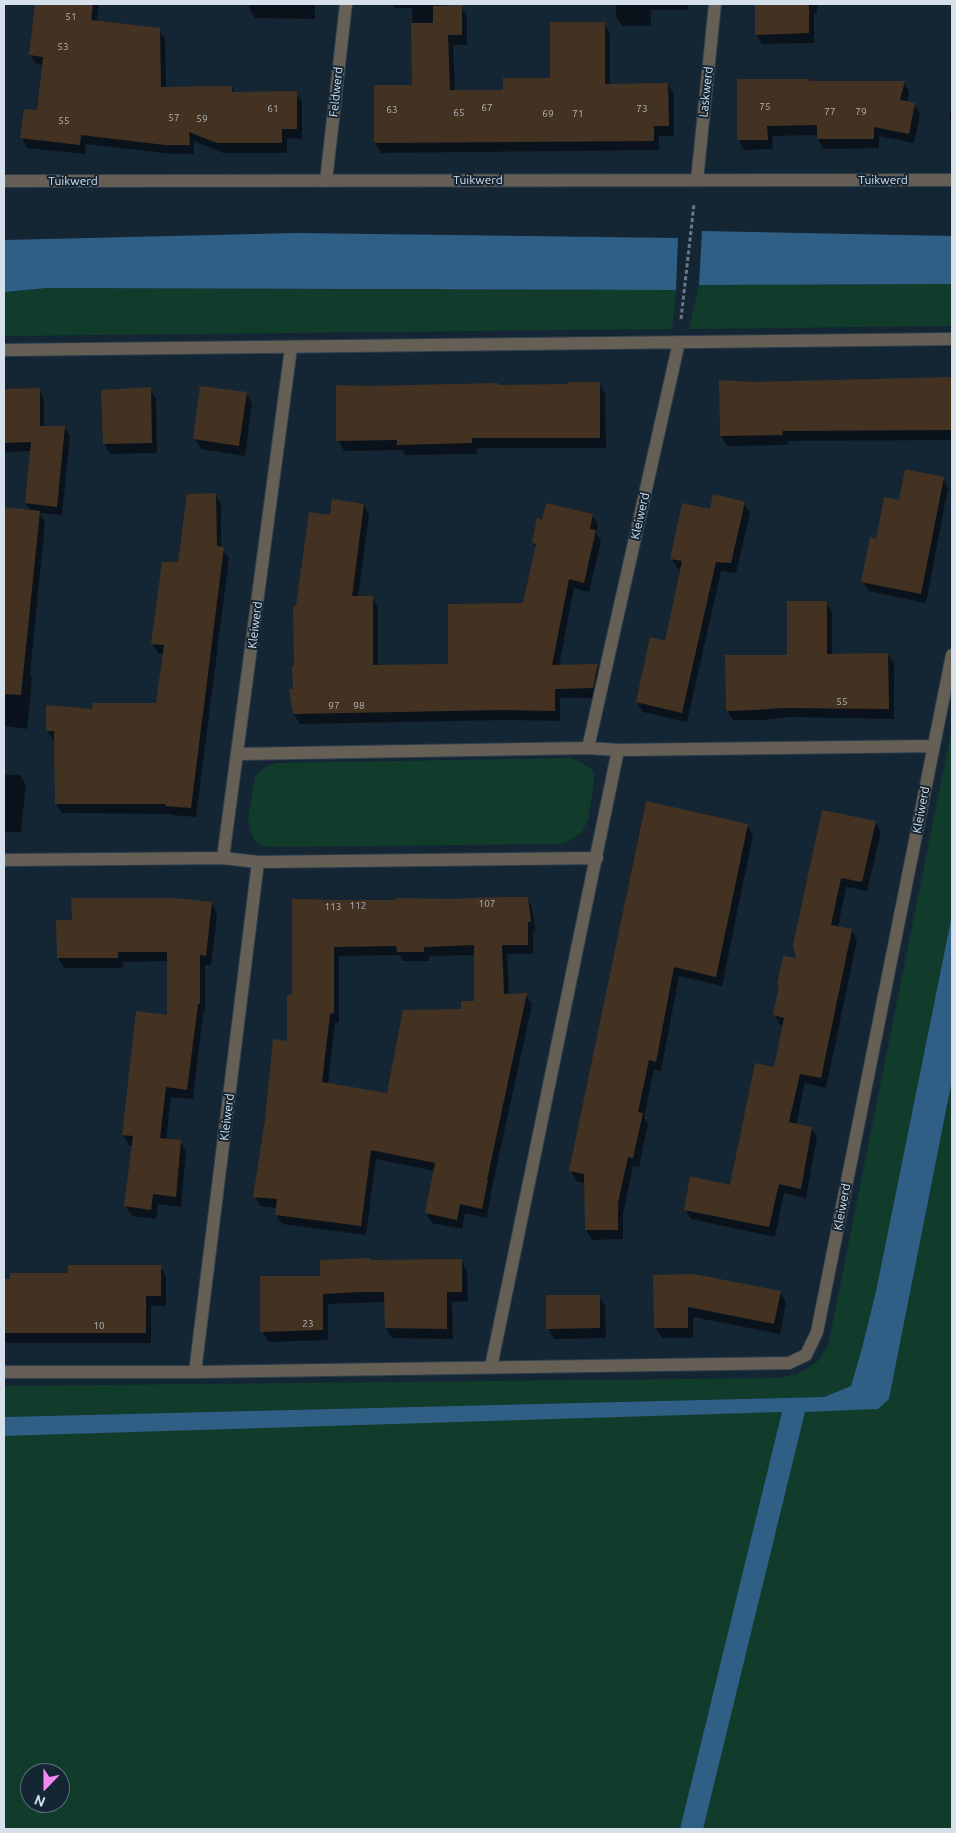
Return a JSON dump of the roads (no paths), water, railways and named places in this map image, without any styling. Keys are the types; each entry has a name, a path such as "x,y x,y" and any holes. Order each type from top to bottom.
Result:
{"street":[{"name":"Feldwerd","path":"326,181 346,4"},
{"name":"Laskwerd","path":"697,180 715,4"},
{"name":"Tuikwerd","path":"4,181 952,180"},
{"path":"4,350 952,339"},
{"name":"Kleiwerd","path":"588,748 679,342"},
{"name":"Kleiwerd","path":"223,858 291,348"},
{"name":"Kleiwerd","path":"4,1372 195,1372 789,1363 806,1355 817,1332 952,655"},
{"path":"238,754 588,748 618,750 934,746"},
{"path":"492,1367 618,750"},
{"path":"4,860 223,858 258,862 597,858"},
{"name":"Kleiwerd","path":"195,1372 258,862"}],"water":[{"path":"702,231 952,236 952,284 699,285"},
{"path":"297,233 678,238 676,290 47,288 4,292 4,240"},
{"path":"952,915 952,1080 889,1399 878,1409 805,1412 703,1829 680,1829 782,1412 4,1436 4,1417 824,1397 851,1386 876,1291"}]}
